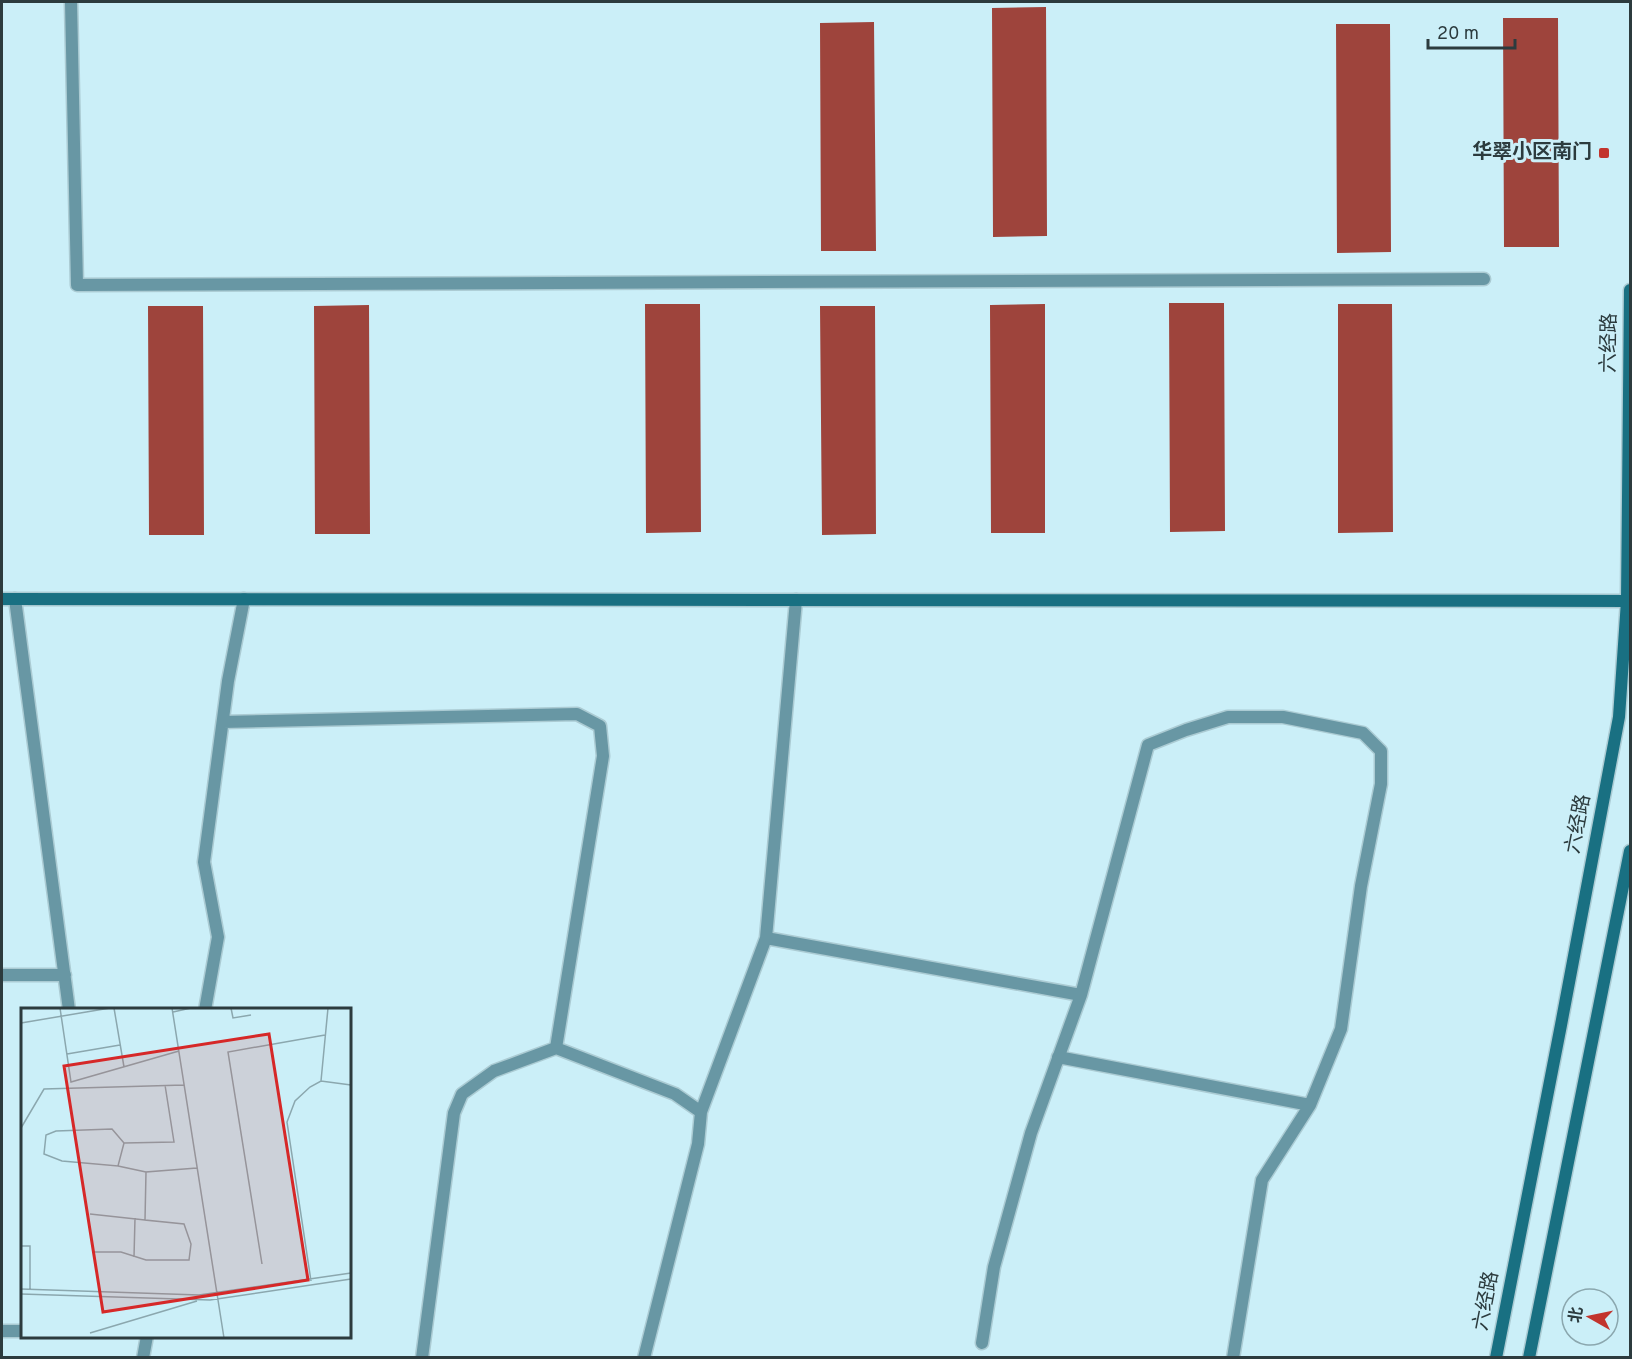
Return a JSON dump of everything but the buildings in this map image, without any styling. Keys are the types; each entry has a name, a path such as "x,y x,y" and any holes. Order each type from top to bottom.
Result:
{"street":[{"path":"71,2 77,285 1484,279"},
{"name":"六经路","path":"1496,1358 1619,717 1629,601 1630,290"},
{"path":"2,599 1629,601"},
{"path":"15,599 69,1008"},
{"path":"205,1008 218,937 204,862 228,681 244,599"},
{"path":"644,1358 698,1144 701,1112 766,938 796,600"},
{"path":"223,722 577,714 600,726 603,756 556,1048"},
{"path":"982,1342 998,1256 1031,1133 1081,995 1148,745 1228,717 1283,717 1363,733 1381,751 1381,784 1361,886 1341,1029 1310,1105 1262,1180 1233,1358"},
{"path":"1529,1358 1630,851"},
{"path":"766,938 1081,995"},
{"path":"2,975 65,975"},
{"path":"423,1358 454,1113 462,1094 494,1071 556,1048 675,1094 701,1112"},
{"path":"1058,1057 1310,1105"},
{"path":"2,1331 21,1331"},
{"path":"143,1358 147,1338"}],"place":[{"name":"华翠小区南门","path":"1604,153"}]}
